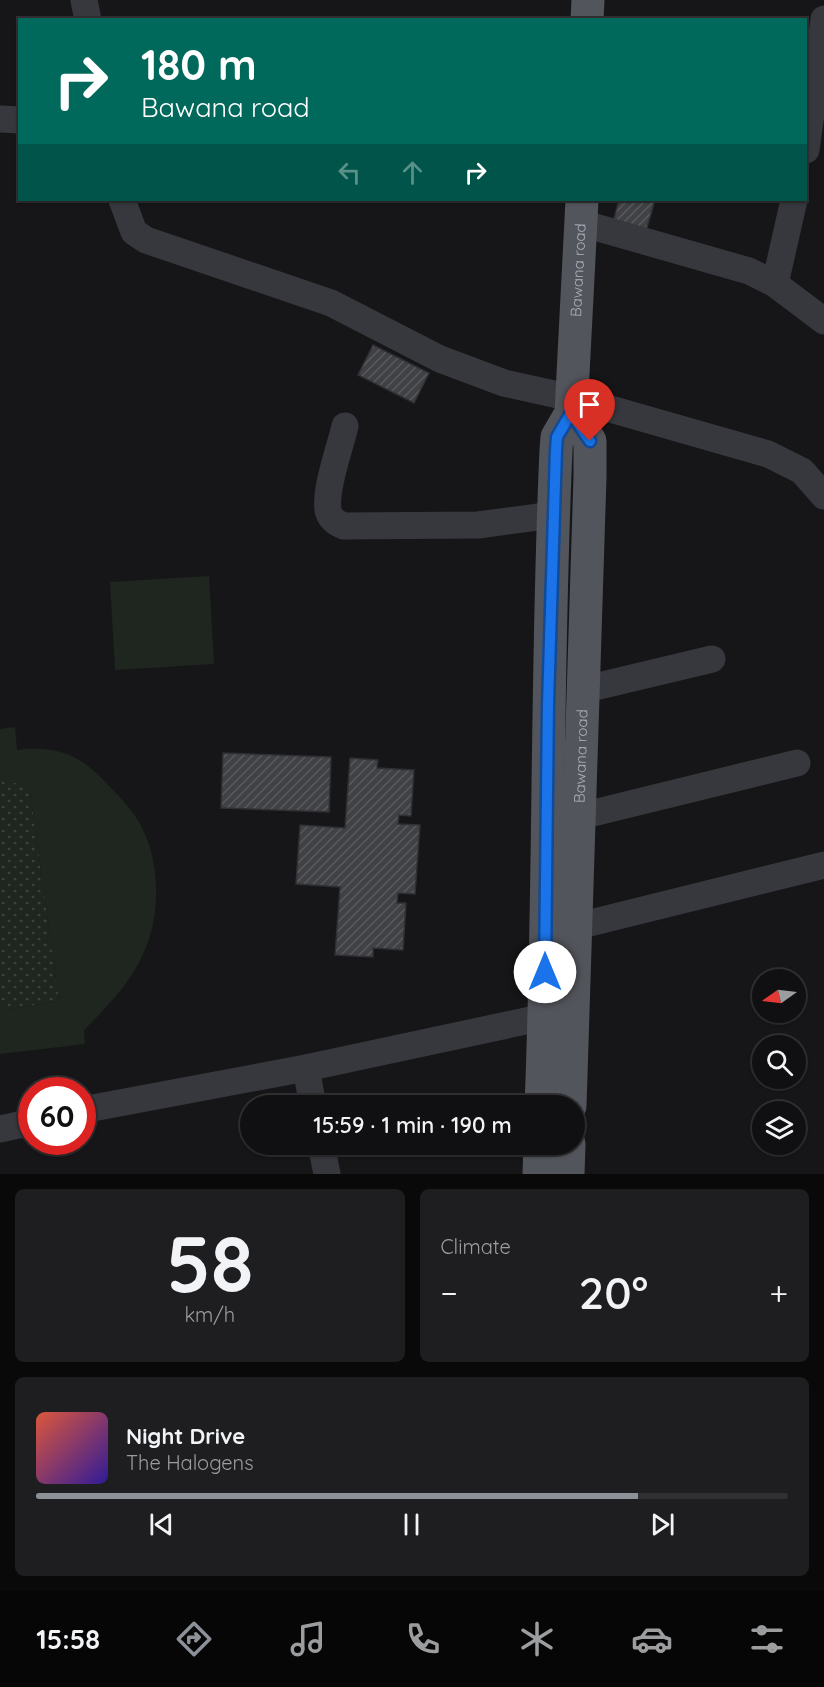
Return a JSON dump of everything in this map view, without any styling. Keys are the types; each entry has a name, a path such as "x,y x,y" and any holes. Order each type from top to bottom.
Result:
{"main road":[{"path":"587,18 588,0"},
{"name":"Bawana road","path":"569,1095 558,1014 548,704 557,437 572,406 581,211"},
{"name":"Bawana road","path":"544,1095 574,927 590,441 572,406"},
{"path":"539,1174 540,1155"},
{"path":"568,1174 569,1155"}],"street":[{"path":"84,0 88,18"},
{"path":"807,143 824,20"},
{"path":"0,118 18,120"},
{"path":"122,201 134,231 146,240 331,303 440,359 504,383 572,406 768,454 802,471 824,496"},
{"path":"775,284 794,201"},
{"path":"581,211 749,272 775,284 824,321"},
{"path":"345,426 328,498 328,512 333,521 344,526 478,525 553,514"},
{"path":"582,690 712,659"},
{"path":"577,817 797,764"},
{"path":"574,927 824,865"},
{"path":"96,1107 306,1068 558,1014"},
{"path":"306,1068 311,1095"},
{"path":"0,1129 18,1125"},
{"path":"323,1155 327,1174"}],"shaded area":[{"path":"209,576 214,664 115,670 110,582"},
{"path":"15,727 17,750 48,750 73,757 95,772 128,807 140,824 152,856 156,900 152,929 143,955 121,989 84,1030 85,1044 0,1054 0,1011 59,1001 29,785 0,781 0,729"},
{"path":"0,781 29,784 59,1001 0,1011"}],"building":[{"path":"619,201 655,201 646,231 613,222"},
{"path":"373,345 429,373 414,403 358,375"},
{"path":"223,753 331,757 329,812 221,808"},
{"path":"350,758 378,760 377,768 414,770 411,816 399,815 398,824 420,825 415,894 398,893 397,903 406,903 403,950 373,948 373,957 335,955 340,887 296,884 300,825 345,828"}],"route":[{"path":"545,972 553,514 557,437 571,413 590,441"}]}
